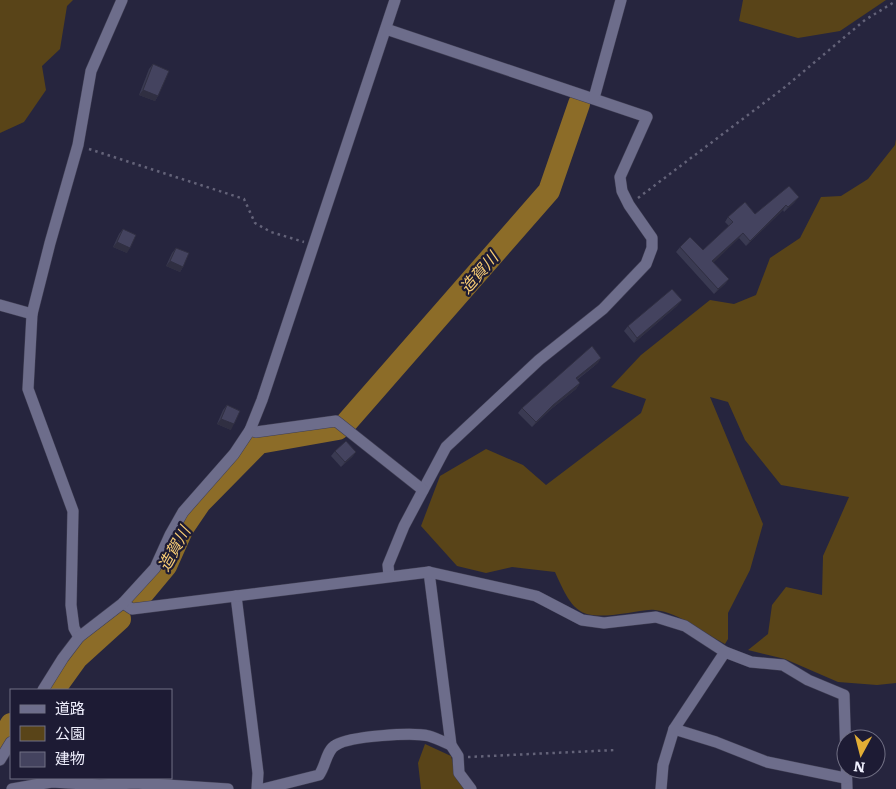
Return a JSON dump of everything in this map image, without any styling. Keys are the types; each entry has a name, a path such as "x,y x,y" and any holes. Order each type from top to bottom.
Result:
{"street":[{"path":"79,637 74,628 71,605 73,511 28,389 32,314 78,145 91,71 122,0"},
{"path":"44,689 79,637 123,604 155,568 183,512 234,454 250,430 314,246 395,0"},
{"path":"594,98 621,0"},
{"path":"386,29 647,116 620,176 622,190 629,205 652,238 652,248 646,264 604,309 539,360 446,448 423,490 388,565 389,576"},
{"path":"0,305 32,314"},
{"path":"250,430 256,432 336,421 423,490"},
{"path":"123,604 132,609 429,572 536,596 582,620 604,622 656,617 684,626 725,652 751,662 783,665 808,680 844,695 846,783 768,762 716,742 674,729"},
{"path":"429,572 451,744 458,756 459,773 471,789"},
{"path":"236,596 258,773 257,789"},
{"path":"661,789 663,765 674,729 725,652"},
{"path":"264,789 319,775 325,768 330,750 337,744 378,736 409,734 428,736 451,744"},
{"path":"0,760 10,744"},
{"path":"12,789 52,782 228,789"}],"path":[{"path":"629,205 777,93 865,20 896,2"},
{"path":"78,145 244,199 255,223 271,232 314,246"},
{"path":"458,756 616,750"}],"green space":[{"path":"0,0 73,0 67,6 60,49 42,66 46,90 24,122 0,133"},
{"path":"743,0 886,0 840,31 798,38 739,21"},
{"path":"896,139 896,683 877,685 838,682 785,659 748,650 768,634 772,605 786,587 822,595 823,556 849,497 781,485 745,440 728,402 710,397 763,524 750,570 728,613 728,639 725,644 683,619 664,612 649,610 599,616 581,611 568,598 555,572 512,567 486,573 457,566 421,526 440,476 486,449 523,465 546,485 641,413 646,399 611,387 641,355 710,300 734,304 756,295 770,258 800,238 821,197 841,196 868,179 895,145"},
{"path":"425,744 451,756 458,781 464,789 421,789 418,763"}],"building":[{"path":"153,64 169,71 158,96 143,90"},
{"path":"789,186 799,197 788,207 786,205 750,241 743,233 712,261 729,279 718,289 680,247 690,237 703,250 733,222 728,217 745,202 755,214"},
{"path":"123,229 136,235 130,248 117,242"},
{"path":"176,248 189,253 183,267 170,261"},
{"path":"672,289 682,300 637,338 628,326"},
{"path":"592,346 601,358 576,378 580,383 536,422 522,408"},
{"path":"227,405 240,411 234,424 221,419"},
{"path":"346,441 356,452 345,462 335,451"}],"waterway":[{"name":"造賀川","path":"347,422 549,191 579,104"},
{"name":"造賀川","path":"136,602 166,566 183,528 200,503 259,443 338,429"},
{"name":"造賀川","path":"55,689 77,658 120,619"},
{"name":"造賀川","path":"0,742 10,726"}]}
